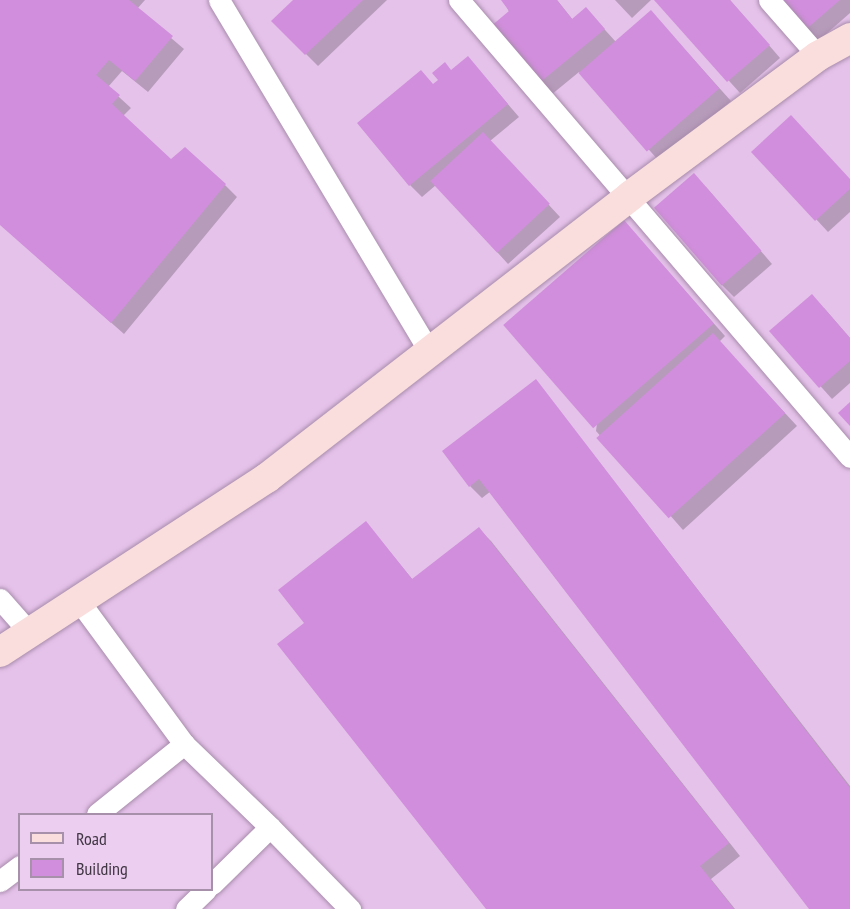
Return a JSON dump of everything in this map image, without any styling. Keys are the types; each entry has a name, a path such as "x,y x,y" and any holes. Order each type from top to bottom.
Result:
{"street":[{"path":"219,0 430,352"},
{"path":"459,0 630,196 850,457"},
{"path":"769,0 818,56"},
{"path":"0,652 267,478 630,196 818,56 850,39"},
{"path":"0,599 30,633"},
{"path":"79,601 184,744 350,909"},
{"path":"99,813 184,744"},
{"path":"213,883 270,827"},
{"path":"0,881 18,868"},
{"path":"190,908 205,891"}],"shaded area":[{"path":"0,0 850,0 850,909 0,909"}],"building":[{"path":"0,0 129,0 173,36 135,81 109,60 96,75 120,95 112,104 171,159 185,147 226,184 111,323 0,225"},
{"path":"293,0 363,0 305,55 271,21"},
{"path":"501,0 557,0 572,19 586,7 605,29 538,84 490,27 509,11"},
{"path":"654,0 730,0 770,45 727,82"},
{"path":"778,0 840,0 804,31"},
{"path":"651,10 719,88 647,151 579,73"},
{"path":"468,56 508,104 409,186 357,123 421,70 433,84 438,80 432,73 445,62 451,70"},
{"path":"791,115 850,179 850,189 815,221 751,152"},
{"path":"483,132 550,204 497,253 430,181"},
{"path":"694,173 762,251 722,286 654,208"},
{"path":"624,220 714,323 593,428 503,325"},
{"path":"812,294 850,338 850,361 819,388 769,331"},
{"path":"713,333 785,413 669,518 596,438"},
{"path":"536,379 850,788 850,909 809,909 479,479 469,487 442,451"},
{"path":"850,402 850,426 838,413"},
{"path":"366,521 412,579 479,527 729,843 700,866 734,909 486,909 277,644 304,623 278,590"}]}
